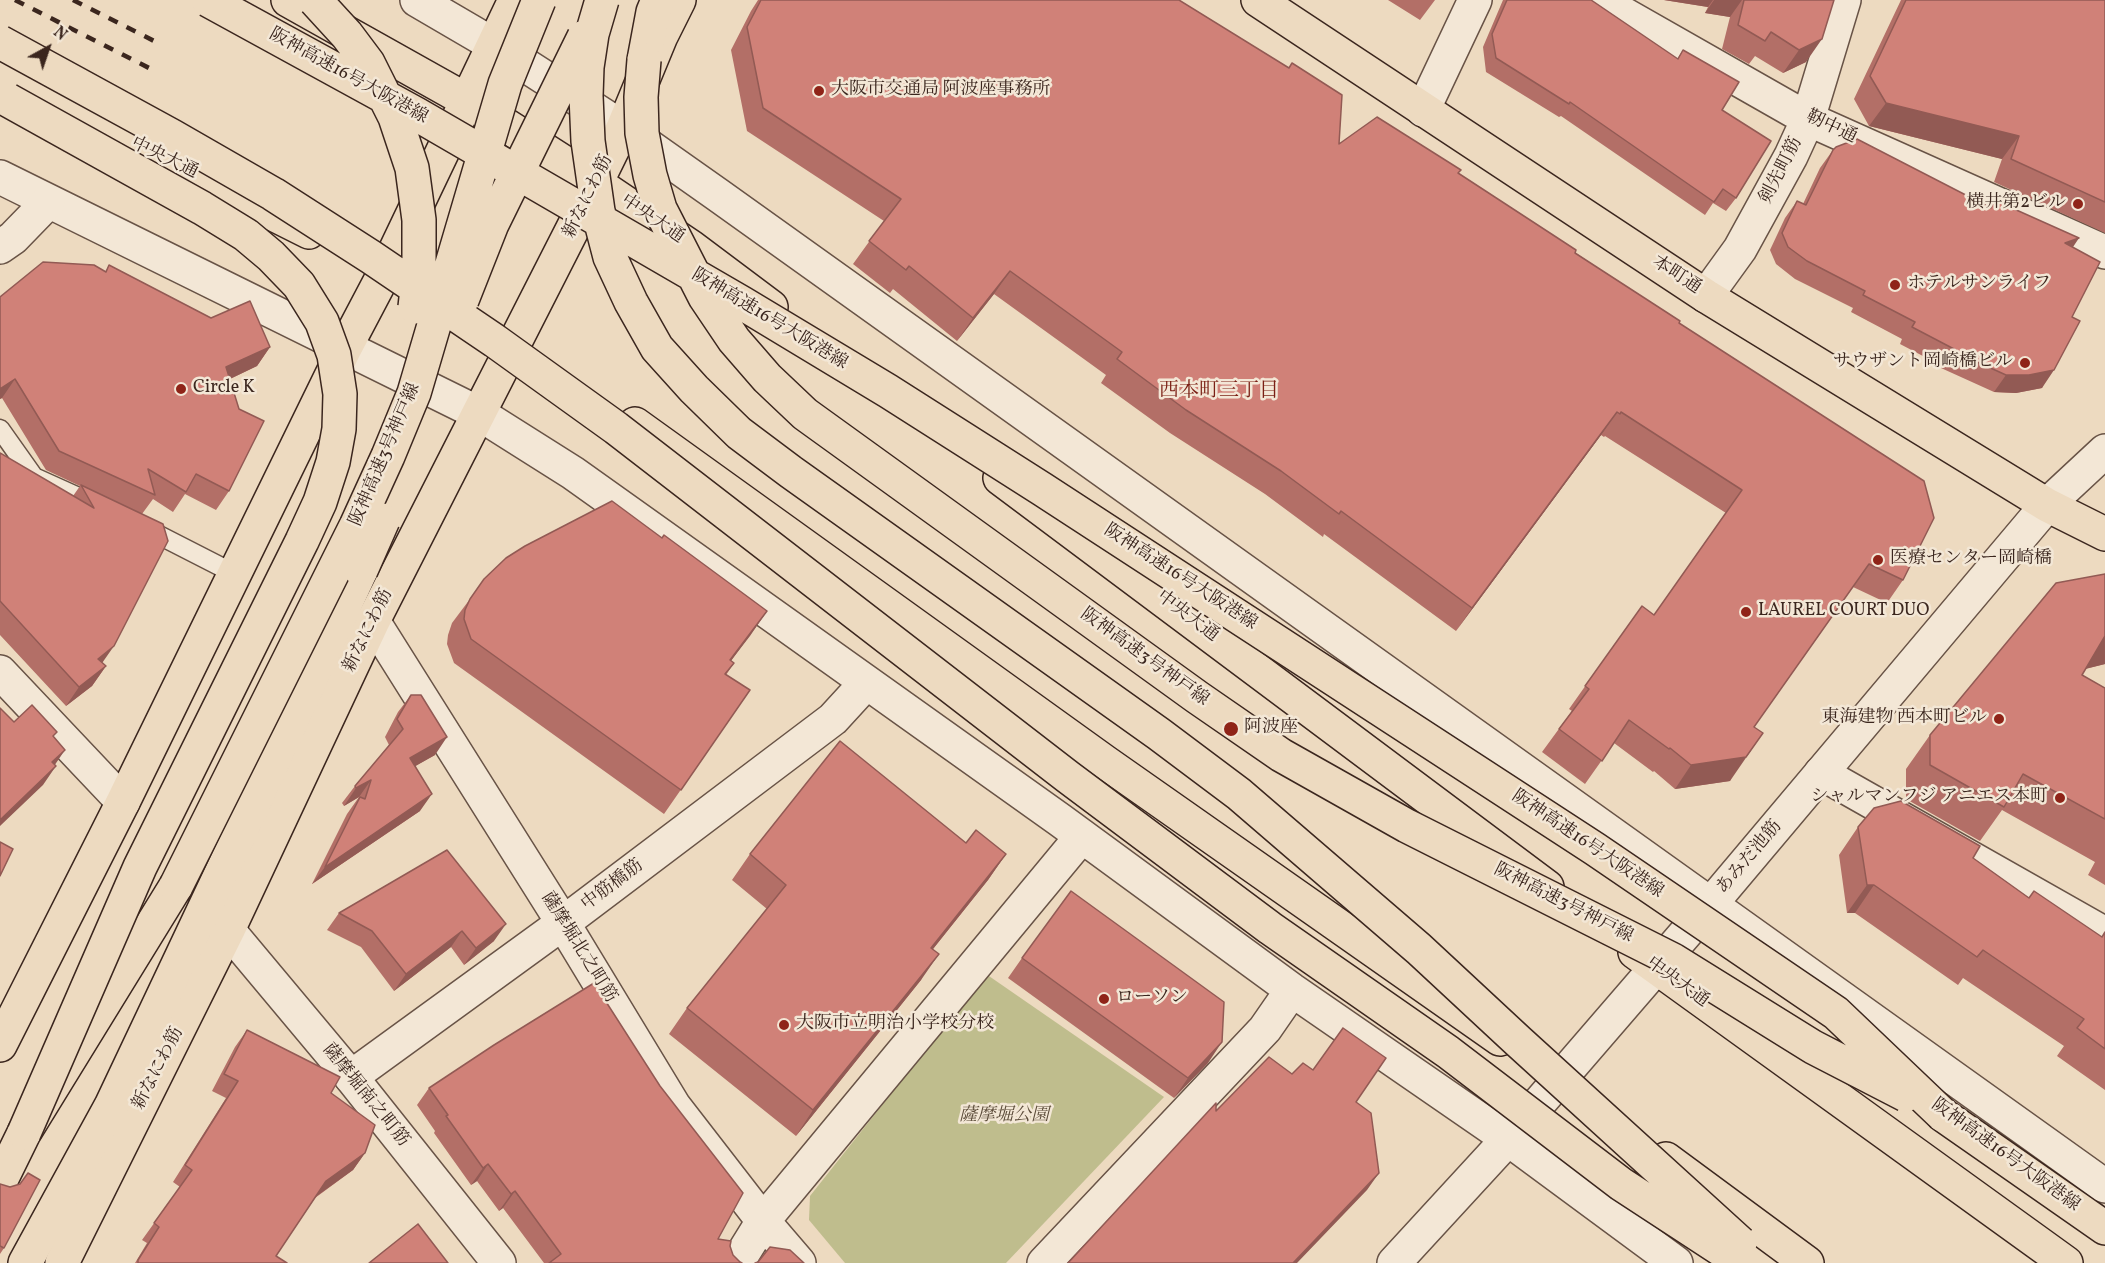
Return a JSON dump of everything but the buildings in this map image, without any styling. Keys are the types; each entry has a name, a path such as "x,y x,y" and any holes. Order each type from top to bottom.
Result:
{"main road":[{"name":"阪神高速16号大阪港線","path":"208,0 418,115 742,303 888,391 1042,489 1575,836 1836,1013 1943,1115 2105,1228"},
{"name":"中央大通","path":"288,0 468,101 596,183 700,254 1656,968 2066,1263"},
{"path":"315,0 347,35 368,63 395,117 412,168 419,220 419,271 413,326 387,477 361,570"},
{"path":"0,1045 123,802 345,348 385,272 515,0"},
{"name":"阪神高速3号神戸線","path":"24,1133 176,886 356,526 388,456 414,393 505,84 538,0"},
{"path":"25,1263 111,1106 361,570 404,469 464,294 492,224 602,0"},
{"path":"602,0 592,34 586,96 588,141 598,211 610,257 631,302 657,348 694,389 739,433 790,472 1159,734 1239,794 1419,949 1761,1263"},
{"name":"阪神高速3号神戸線","path":"658,0 653,12 644,60 641,97 642,133 650,175 660,209 705,297 734,340 767,378 806,414 1197,697 1281,755 1407,826 1673,960 1813,1047 1943,1115"},
{"name":"新なにわ筋","path":"62,1263 228,930 373,621 623,129 661,36 680,0"},
{"name":"本町通","path":"1258,0 1706,296 2047,505 2105,534"},
{"path":"0,42 162,130 273,194 495,341 616,428 1068,777 1261,922 1448,1053 1620,1184 1742,1263"},
{"name":"中央大通","path":"0,77 277,215 385,272 515,345 609,404 1106,762 1558,1080 1807,1263"},
{"path":"0,96 202,208 246,235 271,256 299,285 322,322 334,355 340,394 339,429 333,462 320,502 140,867 24,1133 0,1182"}],"street":[{"path":"417,0 494,45 623,129 2105,1186"},
{"path":"1423,110 1475,0"},
{"name":"靭中通","path":"1599,0 1808,119 2105,252"},
{"name":"剣先町筋","path":"1706,296 1740,249 1791,156 1808,119 1844,0"},
{"path":"0,177 478,413 573,473 1071,828 1292,990 1508,1138 1676,1263"},
{"path":"0,247 13,238 48,202"},
{"name":"あみだ池筋","path":"1394,1263 1508,1138 1656,968 2047,505 2105,451"},
{"name":"薩摩堀北之町筋","path":"373,621 563,923 674,1106 763,1221 800,1263"},
{"path":"0,672 123,802"},
{"name":"中筋橋筋","path":"351,1077 563,923 833,719 866,683"},
{"path":"736,1263 763,1221 1071,828 1106,762"},
{"path":"1821,773 2105,934"},
{"name":"薩摩堀南之町筋","path":"228,930 351,1077 500,1263"},
{"path":"1044,1263 1265,1029 1292,990"}],"lane":[{"path":"0,429 34,477 109,512"},
{"path":"131,522 235,574"}],"green space":[{"name":"薩摩堀公園","path":"986,974 1164,1097 1006,1263 845,1263 809,1220 810,1196"}],"railway":[{"path":"15,0 149,68"},
{"path":"73,0 160,44"}],"place":[{"name":"大阪市交通局 阿波座事務所","path":"819,91"},
{"name":"横井第2ビル","path":"2078,204"},
{"name":"ホテルサンライフ","path":"1895,285"},
{"name":"サウザント岡崎橋ビル","path":"2025,363"},
{"name":"Circle K","path":"181,389"},
{"name":"医療センター岡崎橋","path":"1878,560"},
{"name":"LAUREL COURT DUO","path":"1746,612"},
{"name":"東海建物 西本町ビル","path":"1999,719"},
{"name":"阿波座","path":"1231,729"},
{"name":"シャルマンフジ アニエス本町","path":"2060,798"},
{"name":"ローソン","path":"1104,999"},
{"name":"大阪市立明治小学校分校","path":"784,1025"}],"district":[{"name":"西本町三丁目","path":"1219,392"}]}
